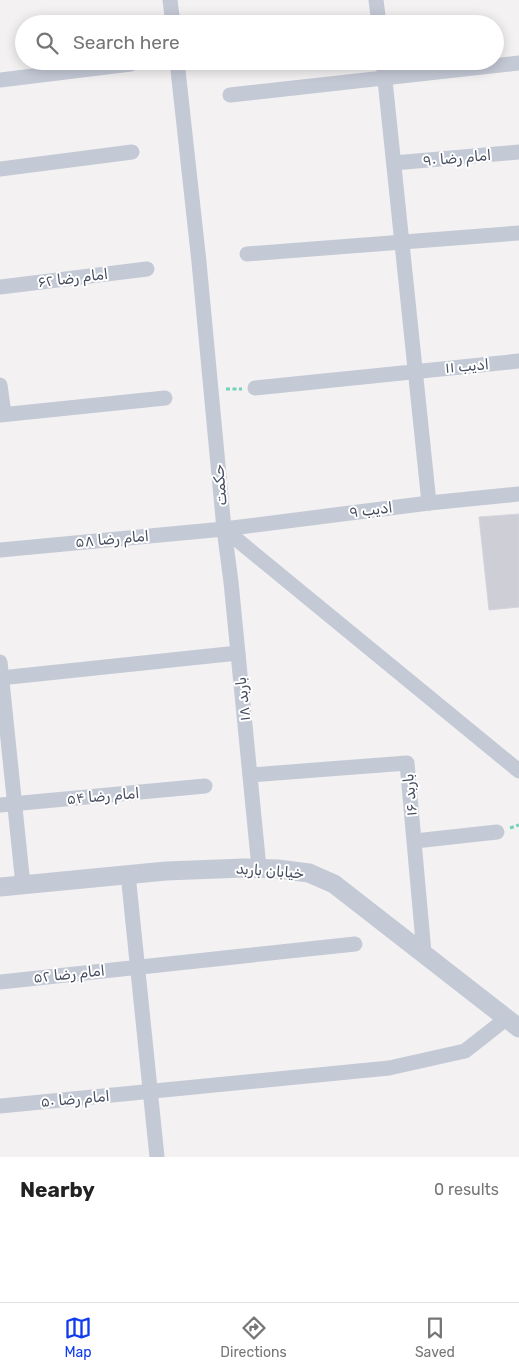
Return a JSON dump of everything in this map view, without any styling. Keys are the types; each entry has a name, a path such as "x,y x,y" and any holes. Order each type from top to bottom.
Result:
{"street":[{"path":"170,0 172,15"},
{"path":"376,0 378,15"},
{"path":"504,65 519,63"},
{"path":"0,80 82,70"},
{"name":"حکمت","path":"178,70 212,390 224,529"},
{"path":"384,70 430,503"},
{"path":"230,96 456,70"},
{"path":"0,169 132,152"},
{"name":"امام رضا ۹۰","path":"394,163 519,152"},
{"path":"247,254 519,233"},
{"name":"امام رضا ۶۲","path":"0,287 147,269"},
{"name":"ادیب ۱۱","path":"255,388 416,370 519,361"},
{"path":"0,385 2,415 165,398"},
{"name":"ادیب ۹","path":"224,529 430,503 519,494"},
{"path":"224,529 519,771"},
{"name":"امام رضا ۵۸","path":"0,550 224,529"},
{"name":"باربد ۱۸","path":"224,529 231,582 259,868"},
{"path":"23,885 8,804 1,673 238,653"},
{"name":"باربد ۱۶","path":"250,775 408,763 424,953"},
{"name":"امام رضا ۵۴","path":"8,804 205,786"},
{"path":"414,841 497,832"},
{"name":"خیابان باربد","path":"0,887 166,871 259,868 308,873 334,884 513,1023"},
{"path":"128,874 157,1157"},
{"name":"امام رضا ۵۲","path":"0,982 355,944"},
{"name":"امام رضا ۵۰","path":"0,1106 389,1068 465,1051 513,1023"}],"path":[{"path":"212,390 255,388"}],"building":[{"path":"519,514 519,607 489,610 479,517"}]}
